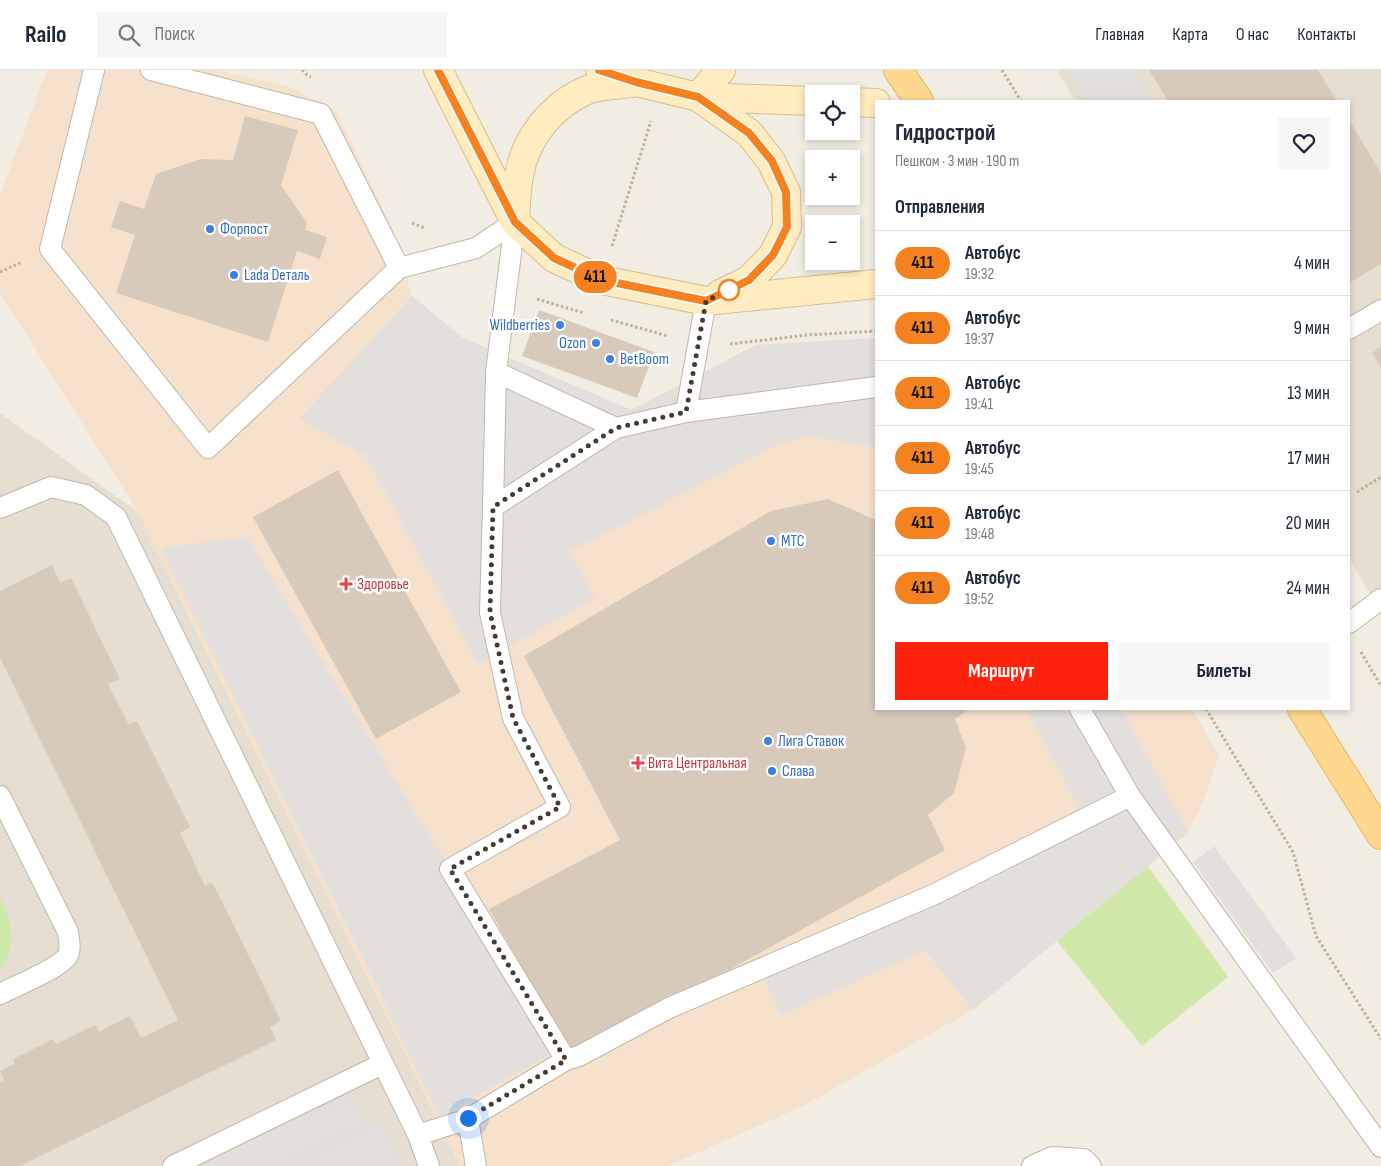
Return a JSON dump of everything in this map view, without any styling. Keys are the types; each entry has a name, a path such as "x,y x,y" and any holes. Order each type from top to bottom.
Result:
{"main road":[{"path":"438,70 515,222 554,258 602,280 706,301 875,284"},
{"path":"600,70 648,85 698,97 805,101"},
{"path":"698,97 721,70"},
{"path":"898,70 918,100"},
{"path":"515,222 518,176 526,150 539,127 562,103 588,89 648,85"},
{"path":"698,97 749,133 772,161 786,192 787,227 773,255 749,280 706,301"},
{"path":"860,102 875,103"},
{"path":"1303,710 1381,835"}],"lane":[{"path":"94,70 50,249 208,448 399,268 476,248 515,222"},
{"path":"152,70 321,114 399,268"},
{"path":"515,222 496,372 490,612 513,718 560,807 450,869 566,1060"},
{"path":"686,412 706,301"},
{"path":"1350,329 1381,310"},
{"path":"496,372 616,428"},
{"path":"493,507 616,428 686,412 875,387"},
{"path":"0,508 51,487 86,495 116,517 418,1135 429,1166"},
{"path":"1350,622 1381,599"},
{"path":"1081,710 1130,796 1381,1147"},
{"path":"0,796 68,932 70,945 67,957 51,968 0,994"},
{"path":"418,1135 468,1118 566,1060 580,1056 669,1008 935,894 1130,796"},
{"path":"173,1166 382,1064"},
{"path":"468,1118 476,1166"},
{"path":"1032,1166 1052,1156 1084,1159 1091,1166"}],"path":[{"path":"1002,70 1020,100"},
{"path":"602,280 648,85"},
{"path":"1357,492 1381,477"},
{"path":"1358,648 1381,686"},
{"path":"1207,710 1293,852 1316,936 1381,1039"}],"shaded area":[{"path":"47,70 215,70 288,86 336,110 393,231 412,296 463,338 631,410 756,345 875,338 875,710 1193,710 1219,755 1206,795 1188,833 973,1010 805,1105 668,1166 460,1166 138,512 0,293 0,195"},
{"path":"1057,70 1381,70 1381,612 1350,560 1350,100 1074,100"},
{"path":"1066,70 1135,70 1153,100 1084,100"},
{"path":"412,296 463,338 632,410 756,345 875,338 875,448 812,436 780,443 569,552 595,598 478,664 365,455 299,419"},
{"path":"0,413 138,512 460,1166 0,1166"},
{"path":"247,537 450,869 553,1053 440,1116 161,548"},
{"path":"1028,710 1123,710 1188,833 973,1010 925,950 781,1015 760,969 913,901 1079,808"},
{"path":"1214,846 1296,958 1273,973 1193,862"},
{"path":"351,1093 366,1125 282,1166 200,1166"},
{"path":"381,1121 403,1166 288,1166"}],"green space":[{"path":"1148,866 1228,977 1142,1046 1057,941"},
{"path":"0,898 10,925 11,942 6,960 0,969"}],"building":[{"path":"1149,70 1318,70 1336,100 1167,100"},
{"name":"Форпост","path":"245,116 298,130 281,185 307,223 305,230 327,237 320,259 297,251 268,342 116,293 135,235 111,227 120,201 144,209 156,174 201,159 233,160"},
{"path":"1350,122 1381,173 1381,264 1350,282"},
{"path":"539,310 654,352 637,398 522,356"},
{"path":"1381,347 1381,368 1372,353"},
{"name":"Здоровье","path":"338,470 461,692 376,739 253,517"},
{"name":"Слава","path":"828,499 875,520 875,710 968,710 955,719 966,748 954,793 928,815 945,850 572,1057 489,909 620,840 524,656 771,511"},
{"path":"52,565 60,583 71,578 120,679 108,684 129,725 137,721 190,827 180,833 205,886 212,882 281,1021 270,1027 276,1040 20,1166 0,1166 0,1082 4,1080 0,1071 15,1063 13,1059 53,1039 56,1044 95,1025 99,1032 130,1016 141,1038 178,1020 0,658 0,591"}],"bus line":[{"name":"411","path":"438,70 515,222 554,258 602,280 706,301 749,280 773,255 787,227 786,192 772,161 749,133 698,97 636,82 599,70"}],"place":[{"name":"Форпост","path":"210,229"},
{"name":"Lada Dеталь","path":"234,275"},
{"name":"Wildberries","path":"560,325"},
{"name":"Ozon","path":"596,343"},
{"name":"BetBoom","path":"610,359"},
{"name":"МТС","path":"771,541"},
{"name":"Здоровье","path":"346,584"},
{"name":"Лига Ставок","path":"768,741"},
{"name":"Вита Центральная","path":"638,763"},
{"name":"Слава","path":"772,771"}],"route":[{"path":"468,1118 566,1060 450,869 560,807 513,718 490,612 493,507 616,428 686,412 706,301 734,287 729,290"}]}
